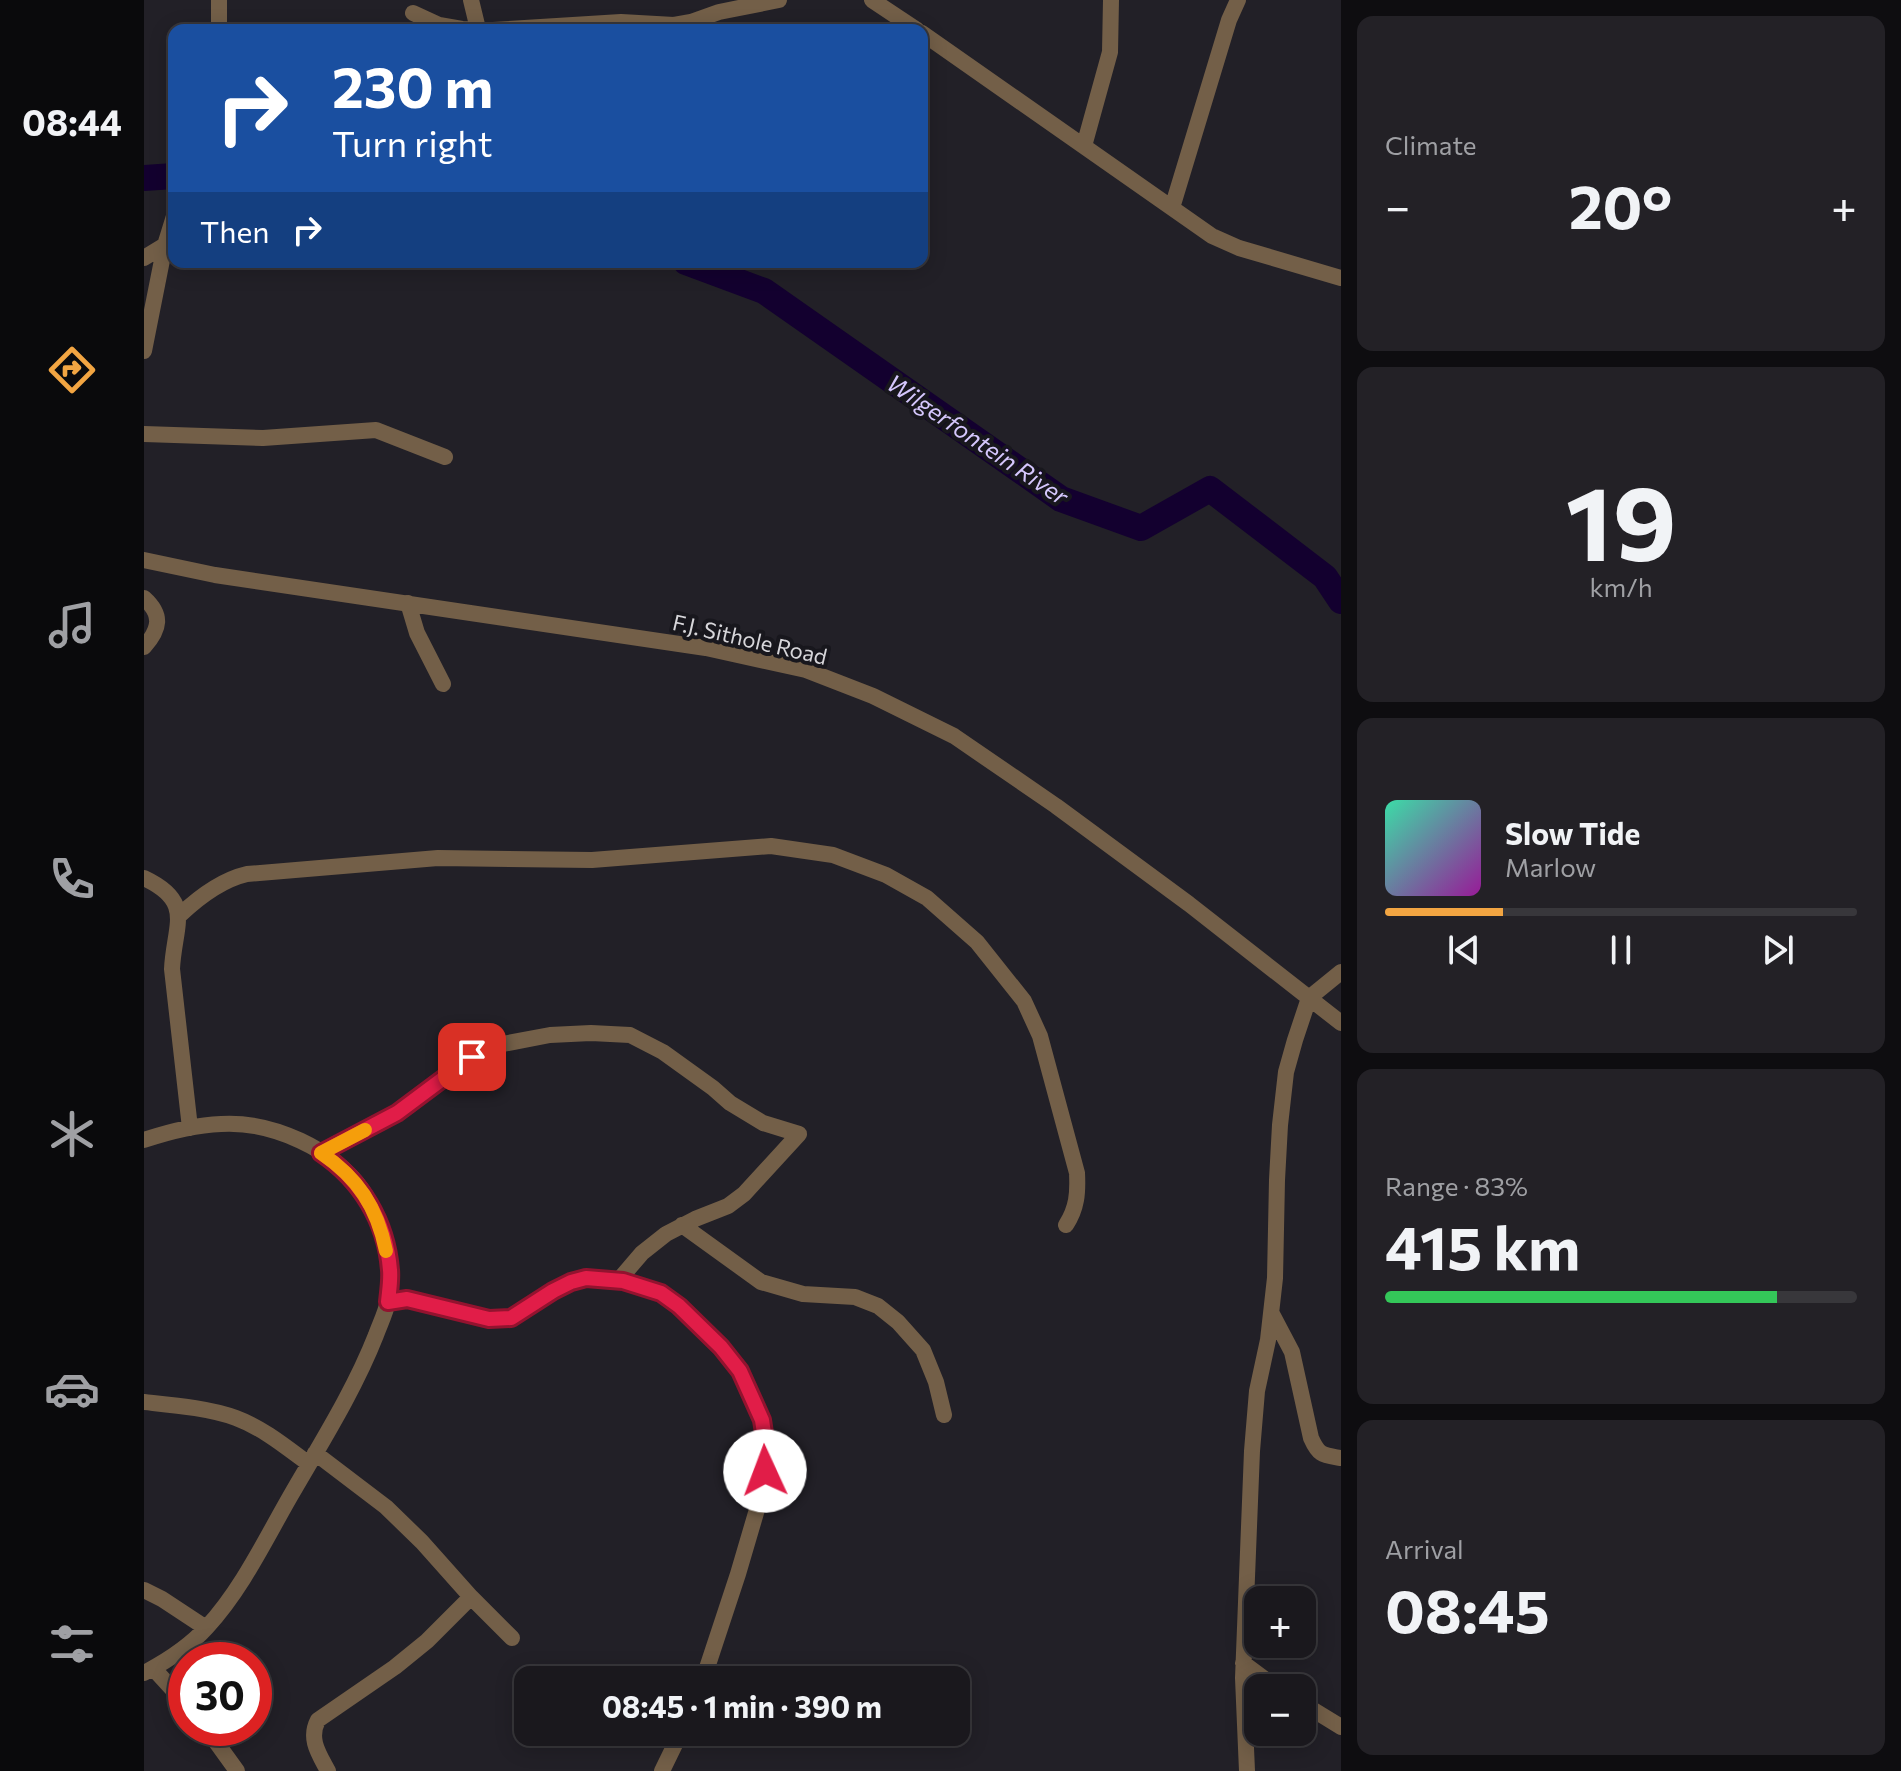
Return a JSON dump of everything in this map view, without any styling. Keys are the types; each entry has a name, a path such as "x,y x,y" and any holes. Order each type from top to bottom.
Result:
{"street":[{"path":"219,0 219,24"},
{"path":"471,0 477,24"},
{"path":"680,24 719,12 779,0"},
{"path":"872,0 908,24"},
{"path":"1084,146 1110,52 1111,0"},
{"path":"1172,208 1229,20 1238,0"},
{"path":"413,13 437,24"},
{"path":"580,24 656,24"},
{"path":"928,38 1224,243 1341,278"},
{"path":"144,351 168,236"},
{"path":"144,258 165,245"},
{"path":"144,434 263,438 376,430 445,457"},
{"name":"F.J. Sithole Road","path":"144,560 215,575 706,648 806,670 873,696 954,736 1189,904 1341,1023"},
{"path":"144,598 155,609 157,624 156,632 144,647"},
{"path":"408,603 417,633 443,684"},
{"path":"190,1128 172,969 173,952 180,915 232,877 438,858 592,860 771,846 833,855 886,875 927,898 977,942 1024,1001 1040,1036 1077,1173 1074,1213 1066,1225"},
{"path":"144,878 165,889 180,915"},
{"path":"1247,1771 1243,1663 1252,1451 1257,1391 1272,1312 1280,1125 1286,1072 1309,998 1341,972"},
{"path":"321,1153 397,1113 487,1047 550,1035 591,1033 630,1035 663,1052 752,1116 799,1134 744,1194 728,1206 666,1234 642,1253 618,1281"},
{"path":"144,1140 190,1128 223,1124 282,1133 308,1144 336,1163 362,1189 375,1211 390,1271 388,1302 363,1369 243,1579 206,1628 176,1655 149,1671 168,1688"},
{"path":"682,1225 761,1282 803,1294 855,1297 878,1306 898,1322 923,1350 936,1382 944,1415"},
{"path":"388,1302 407,1299 489,1319 511,1318 571,1282 586,1278 618,1281 661,1293 721,1347 740,1371 762,1420 766,1446 765,1471 758,1506 708,1666"},
{"path":"1272,1312 1292,1352 1315,1448 1323,1455 1341,1458"},
{"path":"144,1402 235,1417 312,1458 386,1507 512,1638"},
{"path":"144,1590 206,1628"},
{"path":"328,1771 314,1741 313,1730 318,1720 416,1649 471,1597"},
{"path":"1243,1663 1258,1674"},
{"path":"1316,1712 1341,1727"},
{"path":"221,1746 237,1771"},
{"path":"662,1771 674,1746"}],"waterway":[{"name":"Wilgerfontein River","path":"144,178 168,176"},
{"name":"Wilgerfontein River","path":"702,268 764,291 1061,499 1141,528 1210,489 1325,577 1341,601"}],"slow traffic":[{"path":"365,1130 321,1153 362,1189 375,1211 386,1251"}],"route":[{"path":"472,1057 397,1113 321,1153 362,1189 375,1211 390,1271 388,1302 407,1299 489,1319 511,1318 553,1291 586,1278 623,1281 661,1293 721,1347 740,1371 762,1420 766,1446 765,1471"}]}
